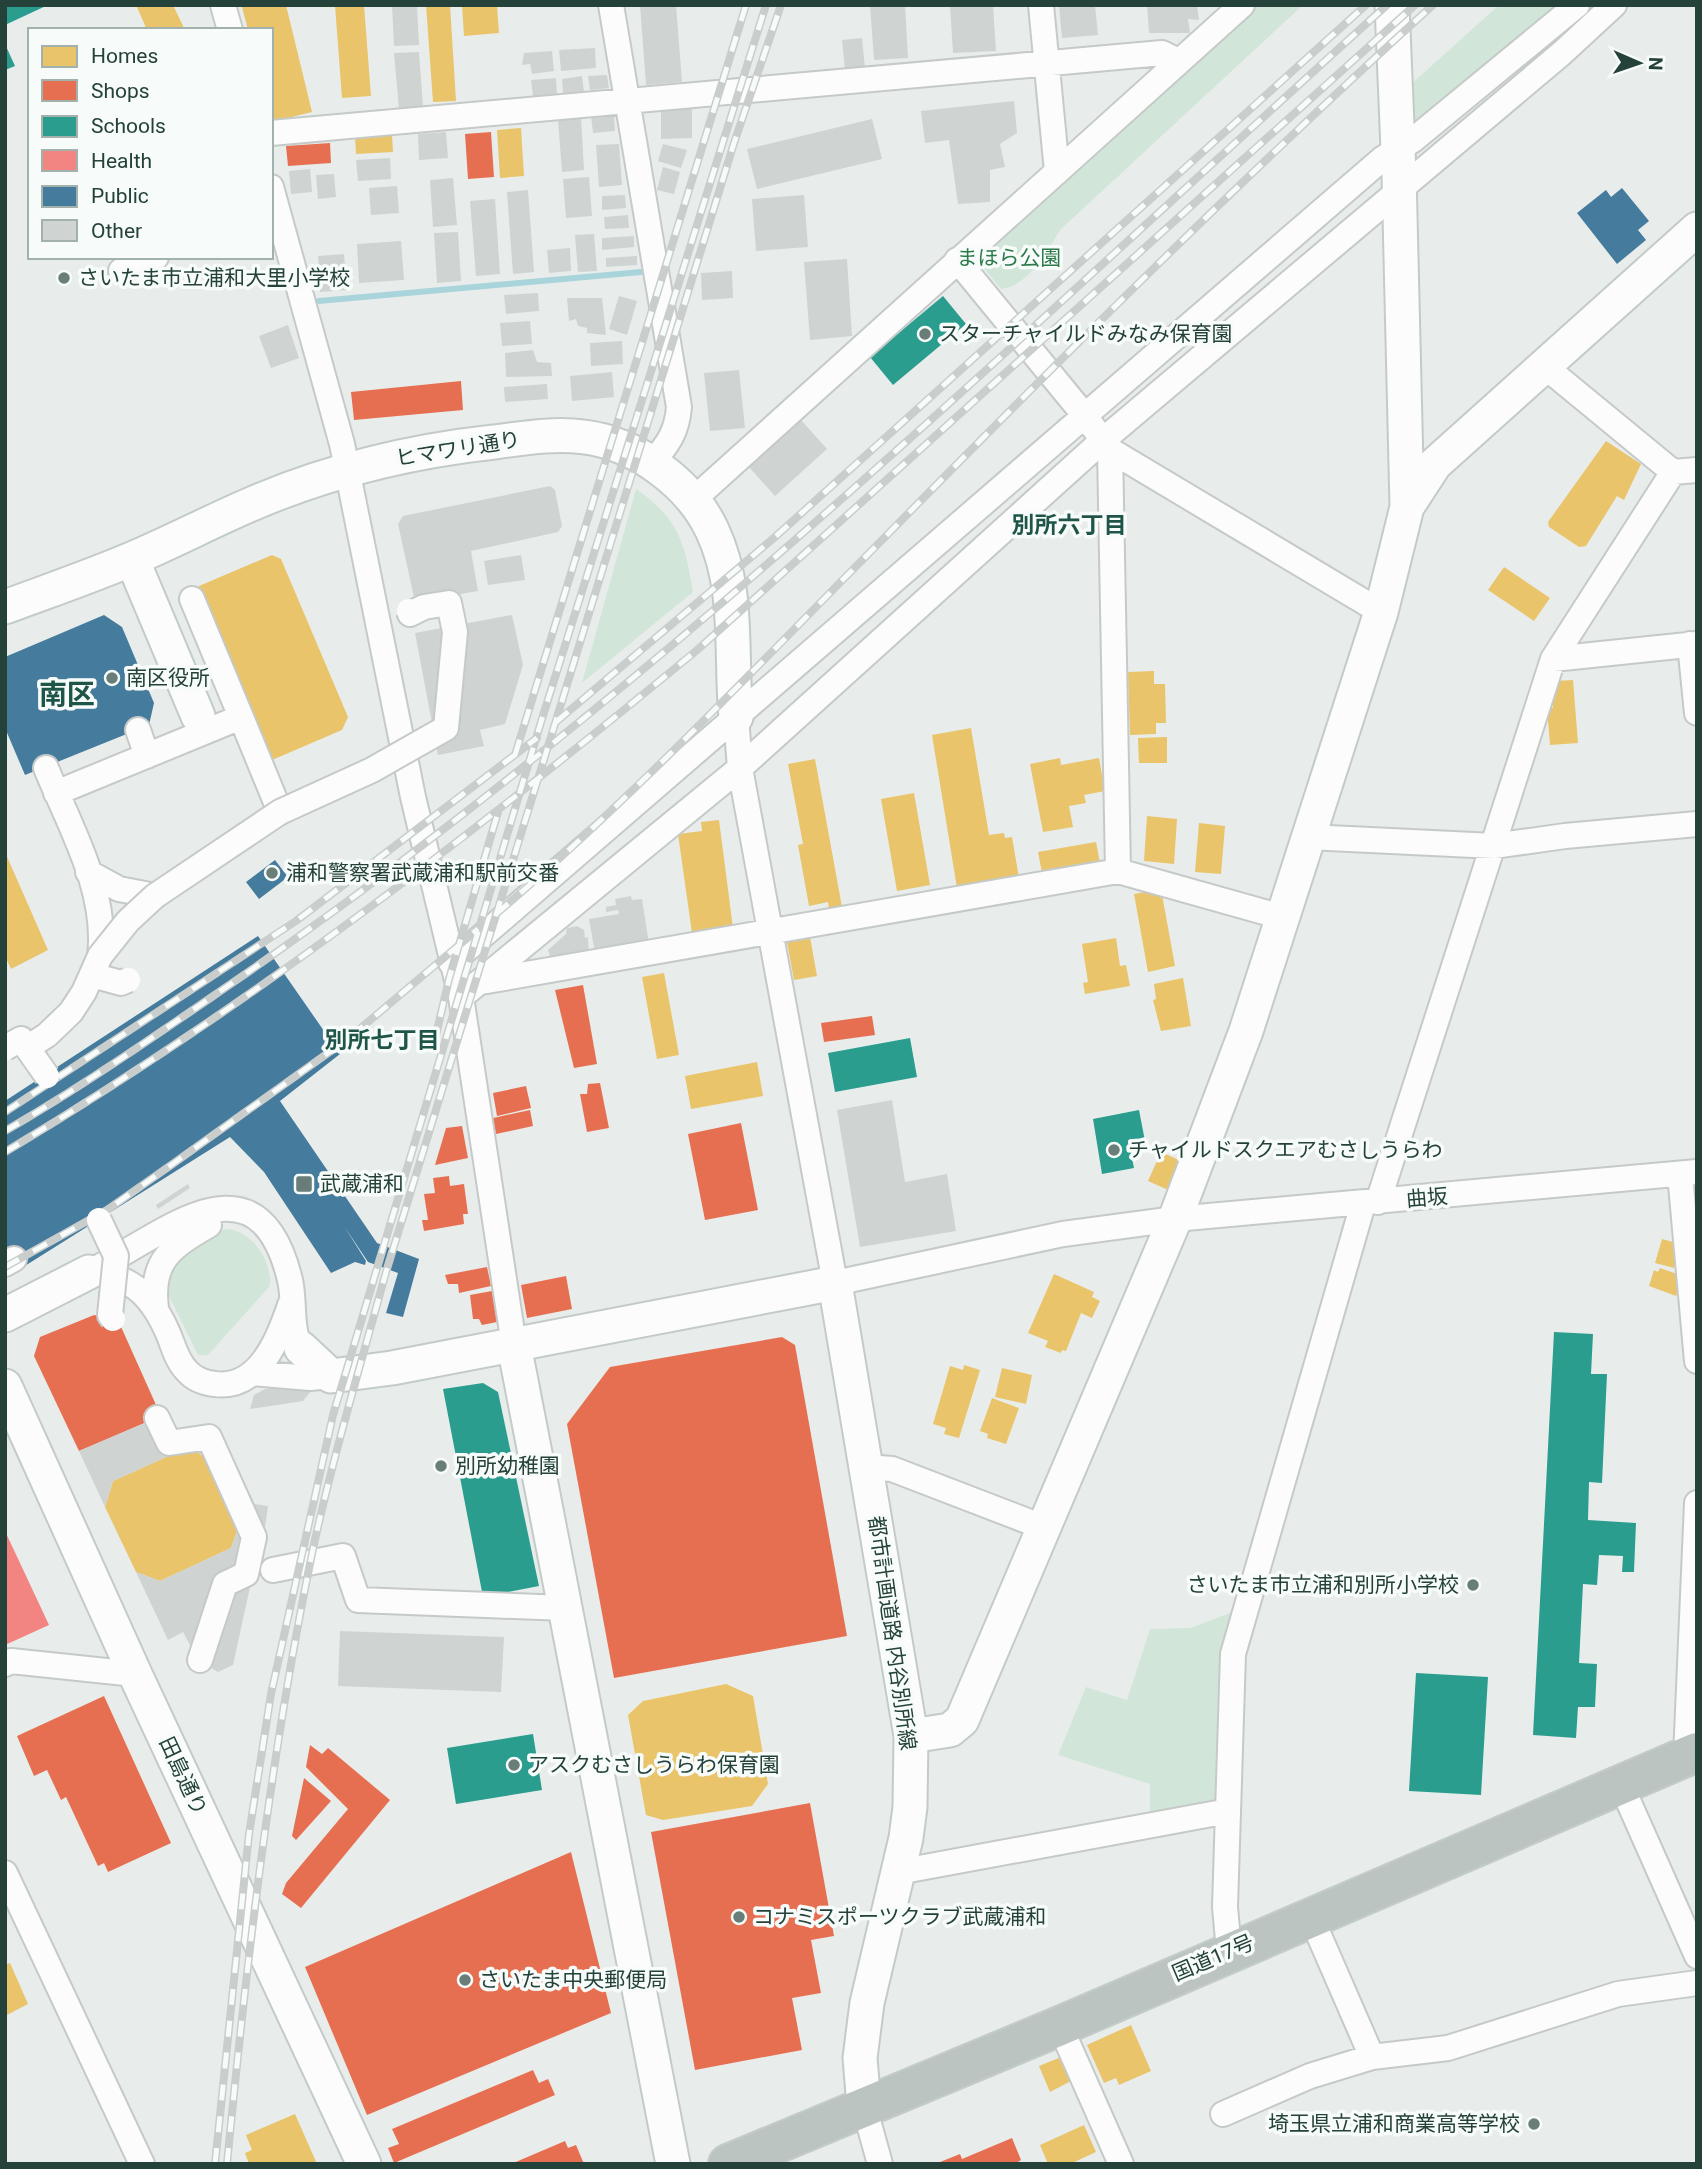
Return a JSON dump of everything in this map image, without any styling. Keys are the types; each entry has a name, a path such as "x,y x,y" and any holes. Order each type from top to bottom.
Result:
{"highway":[{"name":"国道17号","path":"728,2164 1060,2026 1229,1951 1622,1787 1691,1755"}],"street":[{"path":"223,5 229,28"},
{"path":"611,5 679,407 677,427 671,440 652,463"},
{"path":"1041,5 1057,173"},
{"path":"694,499 1242,5"},
{"path":"911,1736 950,1730 962,1720 1175,1219 1246,1031 1381,612 1407,507 1400,187 1392,5"},
{"path":"451,962 1382,159 1398,152 1577,5"},
{"path":"469,990 740,768 1400,187 1562,53 1614,5"},
{"path":"273,133 1162,53 1178,61"},
{"path":"273,202 348,470 410,782 451,962 469,990 514,1345 673,2164"},
{"path":"1407,507 1435,464 1697,229"},
{"path":"121,271 151,259"},
{"path":"957,260 1085,415 1106,446 1381,612"},
{"path":"1229,1951 1225,1907 1233,1654 1370,1203 1494,846 1553,659 1685,471 1543,365"},
{"name":"ヒマワリ通り","path":"5,607 132,559 256,502 348,470 422,451 551,435 587,437 652,463 694,499 712,529 723,557 729,590 736,717"},
{"path":"1106,446 1118,871"},
{"path":"132,559 198,716"},
{"path":"192,599 280,812"},
{"path":"47,1076 13,1051 47,1035 71,1012 96,968 128,921 155,896 280,812 372,770 446,728 455,632 449,603 424,607 410,614 410,611"},
{"path":"1553,659 1693,644 1697,713"},
{"path":"56,793 241,717"},
{"path":"89,1272 109,1274 131,1284 156,1308 179,1360 195,1378 223,1385 252,1373 310,1378 331,1376 514,1345 835,1283 740,768 736,717"},
{"path":"138,730 147,756"},
{"path":"46,768 88,872 101,918 96,968"},
{"path":"1308,837 1494,846 1565,836 1697,824"},
{"path":"469,990 1118,871 1282,917"},
{"path":"88,872 119,889 155,896"},
{"path":"96,968 121,983 128,980"},
{"path":"1688,1173 1697,1361"},
{"name":"曲坂","path":"835,1283 1063,1234 1175,1219 1688,1173"},
{"path":"5,1315 198,1212 223,1207 241,1209 254,1216 274,1243 286,1269 301,1348 331,1376"},
{"path":"156,1308 156,1277 165,1257 187,1237 241,1209"},
{"path":"100,1220 116,1256 115,1311"},
{"name":"都市計画道路 内谷別所線","path":"835,1283 911,1736 910,1807 898,1872 867,2003 860,2058 864,2106"},
{"path":"252,1373 274,1346 293,1298"},
{"name":"田島通り","path":"5,1386 135,1674 364,2164"},
{"path":"157,1418 169,1443 209,1437 261,1557"},
{"path":"867,1467 892,1469 1043,1527"},
{"path":"1691,1755 1697,1503"},
{"path":"200,1660 225,1584 246,1574 261,1557 343,1556 358,1600 565,1608"},
{"path":"5,1664 11,1661 135,1674"},
{"path":"1622,1787 1697,1956"},
{"path":"898,1872 1228,1811"},
{"path":"5,1872 142,2164"},
{"path":"1311,1917 1372,2057"},
{"path":"1223,2114 1310,2076 1372,2057 1448,2048 1618,1994 1697,1983"},
{"path":"1060,2026 1121,2164"},
{"path":"864,2106 880,2164"}],"green space":[{"name":"まほら公園","path":"1255,5 1303,5 1060,230 1028,275 1001,289 979,262 980,251"},
{"path":"1499,5 1556,5 1413,130 1408,87"},
{"path":"636,489 662,511 678,533 687,559 693,592 582,683"},
{"path":"227,1229 253,1241 268,1267 270,1286 208,1355 198,1355 169,1296 170,1268 210,1232"},
{"path":"1238,1610 1219,1805 1150,1817 1150,1784 1058,1755 1086,1687 1127,1700 1150,1629 1190,1628"}],"building: Homes":[{"path":"136,5 173,5 184,28 146,28"},
{"path":"286,5 312,112 273,122 273,28 247,28 242,7"},
{"path":"335,5 364,5 371,96 342,98"},
{"path":"426,5 450,5 456,101 433,102"},
{"path":"462,5 497,5 499,33 464,36"},
{"path":"521,128 524,176 500,178 497,130"},
{"path":"392,135 393,152 356,154 355,137"},
{"path":"1606,441 1641,464 1624,500 1617,496 1586,546 1579,547 1549,527 1548,522"},
{"path":"272,555 281,559 348,717 342,730 272,760 262,753 196,598 199,586"},
{"path":"1504,567 1550,598 1534,621 1488,590"},
{"path":"1154,671 1154,684 1165,684 1166,723 1156,723 1156,734 1130,735 1128,672"},
{"path":"1573,680 1578,743 1550,745 1547,708 1553,708 1552,690 1555,681"},
{"path":"971,728 989,835 1004,833 1005,838 1012,837 1019,878 957,888 932,735"},
{"path":"1167,737 1167,763 1139,763 1138,738"},
{"path":"1060,758 1061,765 1099,758 1105,791 1084,795 1086,803 1069,806 1073,827 1043,832 1030,764"},
{"path":"815,759 842,907 829,910 828,902 809,906 798,845 803,844 788,764"},
{"path":"914,793 930,885 897,891 881,799"},
{"path":"1147,816 1177,819 1174,864 1144,861"},
{"path":"719,820 733,928 692,933 678,834 702,831 701,822"},
{"path":"1199,823 1225,826 1221,874 1195,872"},
{"path":"1096,842 1100,863 1042,873 1038,852"},
{"path":"5,852 48,950 11,969 5,956"},
{"path":"1161,889 1175,966 1148,972 1134,894"},
{"path":"810,937 817,976 794,980 787,942"},
{"path":"1116,938 1120,966 1126,965 1130,986 1085,994 1083,983 1088,982 1082,944"},
{"path":"664,973 679,1055 657,1059 642,977"},
{"path":"1183,978 1191,1026 1161,1031 1153,1000 1156,999 1154,984"},
{"path":"757,1062 763,1096 691,1109 685,1076"},
{"path":"1161,1152 1188,1164 1175,1193 1148,1181"},
{"path":"1662,1239 1680,1244 1674,1268 1655,1263"},
{"path":"1660,1268 1683,1276 1676,1296 1649,1286 1654,1270 1658,1272"},
{"path":"1054,1274 1094,1292 1092,1297 1100,1301 1092,1318 1081,1313 1066,1351 1062,1350 1061,1353 1045,1347 1048,1341 1028,1333"},
{"path":"964,1365 980,1370 959,1438 944,1434 946,1428 933,1424 950,1366 963,1370"},
{"path":"1002,1368 1032,1375 1026,1404 995,1397"},
{"path":"992,1398 1019,1408 1006,1444 987,1438 988,1434 980,1431"},
{"path":"186,1448 211,1459 240,1523 231,1548 160,1581 136,1572 105,1507 113,1481"},
{"path":"726,1684 753,1696 768,1784 752,1806 663,1820 646,1815 628,1715 643,1701"},
{"path":"10,1963 28,2004 5,2016 5,1965"},
{"path":"1131,2025 1151,2071 1119,2085 1116,2078 1104,2083 1087,2045"},
{"path":"1066,2055 1075,2079 1050,2092 1039,2066"},
{"path":"295,2114 317,2164 249,2164 245,2153 252,2150 246,2135"},
{"path":"1084,2125 1096,2152 1070,2164 1048,2164 1040,2145"}],"building: Shops":[{"path":"491,132 494,177 468,179 465,134"},
{"path":"330,143 331,163 288,166 286,146"},
{"path":"461,381 463,410 354,420 351,392"},
{"path":"583,985 597,1064 574,1068 555,990"},
{"path":"872,1016 875,1035 824,1042 821,1023"},
{"path":"600,1083 609,1128 587,1132 580,1094 587,1094 588,1084"},
{"path":"526,1086 531,1108 497,1116 493,1093"},
{"path":"530,1110 533,1126 496,1134 493,1118"},
{"path":"741,1123 758,1210 705,1220 688,1134"},
{"path":"462,1126 468,1158 435,1165 446,1128"},
{"path":"449,1176 450,1186 464,1184 468,1214 463,1214 464,1224 424,1231 422,1220 428,1220 424,1194 435,1193 433,1178"},
{"path":"487,1267 491,1286 459,1293 458,1284 448,1284 445,1275"},
{"path":"566,1276 572,1309 527,1318 521,1285"},
{"path":"492,1291 497,1322 482,1325 479,1319 473,1319 470,1295"},
{"path":"94,1315 118,1320 161,1416 79,1451 34,1356 40,1337"},
{"path":"782,1337 795,1345 847,1636 614,1678 567,1424 610,1367"},
{"path":"104,1696 171,1843 108,1872 104,1863 98,1866 66,1797 61,1800 47,1770 34,1776 17,1736"},
{"path":"310,1745 322,1754 328,1748 390,1800 301,1908 282,1894 286,1883 348,1809 306,1767"},
{"path":"304,1778 331,1801 296,1840 292,1836"},
{"path":"810,1803 834,1936 811,1940 821,1993 792,1998 802,2050 695,2070 651,1832"},
{"path":"571,1852 611,2013 367,2115 305,1967"},
{"path":"533,2070 539,2083 548,2079 555,2095 394,2163 388,2148 399,2144 392,2129"},
{"path":"1012,2138 1021,2160 1015,2164 935,2164 960,2154 962,2159"},
{"path":"565,2141 568,2148 576,2145 584,2164 511,2164"}],"building: Schools":[{"path":"5,5 48,5 5,25"},
{"path":"5,44 15,66 5,70"},
{"path":"943,296 966,324 893,385 870,357"},
{"path":"910,1038 917,1077 835,1092 828,1053"},
{"path":"1139,1110 1145,1141 1129,1144 1134,1168 1102,1174 1093,1119"},
{"path":"1554,1332 1593,1334 1591,1374 1607,1374 1602,1483 1589,1482 1588,1520 1636,1523 1634,1572 1622,1572 1623,1556 1599,1555 1597,1585 1583,1584 1579,1663 1597,1664 1595,1707 1578,1707 1576,1738 1533,1735"},
{"path":"483,1383 498,1392 539,1586 483,1597 443,1389"},
{"path":"1416,1673 1488,1677 1481,1795 1409,1791"},
{"path":"533,1734 542,1790 456,1804 447,1748"}],"building: Health":[{"path":"5,1531 49,1625 5,1645"}],"building: Public":[{"path":"1622,188 1649,221 1638,230 1646,240 1617,264 1577,213 1606,190 1611,197"},
{"path":"104,615 122,627 154,703 149,725 25,775 5,728 5,657"},
{"path":"275,860 288,877 259,899 246,882"},
{"name":"武蔵浦和","path":"258,936 340,1054 280,1101 377,1243 419,1259 403,1317 386,1313 398,1273 368,1262 344,1226 366,1261 365,1265 355,1262 331,1273 264,1172 230,1137 20,1269 5,1243 5,1101"}],"building: Other":[{"path":"392,5 417,5 419,45 394,46"},
{"path":"640,5 676,5 682,82 646,85"},
{"path":"870,5 905,5 908,58 874,60"},
{"path":"950,5 993,5 996,51 953,53"},
{"path":"1059,5 1095,5 1098,35 1062,38"},
{"path":"1147,5 1197,5 1199,20 1188,19 1190,33 1149,33"},
{"path":"862,38 865,68 845,70 842,40"},
{"path":"595,48 596,68 561,71 559,50"},
{"path":"552,51 554,71 532,74 530,64 522,65 524,53"},
{"path":"419,52 423,107 399,109 394,53"},
{"path":"607,75 609,88 590,90 588,76"},
{"path":"582,76 584,92 563,94 562,79"},
{"path":"556,78 557,94 533,96 531,80"},
{"path":"1014,101 1017,133 1000,144 1005,167 990,170 990,202 958,204 949,140 925,143 921,111"},
{"path":"692,108 692,138 661,139 661,109"},
{"path":"614,115 615,131 593,133 591,116"},
{"path":"581,118 584,170 562,172 558,120"},
{"path":"872,119 882,159 757,189 747,149"},
{"path":"446,132 448,158 419,160 418,134"},
{"path":"619,144 622,185 599,187 596,145"},
{"path":"663,144 687,150 681,168 658,161"},
{"path":"390,158 391,179 358,181 356,160"},
{"path":"663,167 680,172 674,194 657,190"},
{"path":"310,169 312,192 291,194 289,171"},
{"path":"334,174 336,197 318,199 316,175"},
{"path":"589,177 592,216 566,218 563,179"},
{"path":"453,178 457,225 433,227 430,180"},
{"path":"397,186 399,213 371,215 369,188"},
{"path":"528,190 534,272 513,274 507,192"},
{"path":"625,195 626,208 602,210 602,196"},
{"path":"804,195 808,247 756,251 752,199"},
{"path":"495,199 500,274 476,276 470,201"},
{"path":"628,215 629,228 605,229 604,217"},
{"path":"458,232 461,281 437,283 434,233"},
{"path":"594,234 597,271 578,272 575,235"},
{"path":"634,236 634,247 602,250 602,238"},
{"path":"401,241 404,280 359,283 357,244"},
{"path":"570,248 571,271 549,273 547,250"},
{"path":"344,254 347,290 320,292 318,256"},
{"path":"637,256 637,265 606,267 606,258"},
{"path":"847,259 852,336 810,340 804,262"},
{"path":"732,271 733,298 702,300 701,273"},
{"path":"538,293 539,311 506,314 504,295"},
{"path":"619,296 637,301 627,335 609,329"},
{"path":"567,298 602,298 606,335 587,333 587,328 578,326 576,319 569,321"},
{"path":"530,321 532,344 502,346 500,323"},
{"path":"288,325 299,358 271,368 259,336"},
{"path":"622,341 623,364 591,366 590,343"},
{"path":"533,350 537,362 551,363 552,376 506,377 505,353"},
{"path":"739,370 745,428 710,431 704,373"},
{"path":"612,372 614,397 572,401 570,376"},
{"path":"547,384 548,399 505,402 504,387"},
{"path":"801,420 827,449 775,496 749,467"},
{"path":"550,486 555,490 562,526 558,532 471,551 478,591 415,602 398,524 403,516"},
{"path":"521,555 525,580 488,585 484,561"},
{"path":"512,615 523,665 505,724 480,730 484,746 438,755 415,633"},
{"path":"631,896 632,900 642,899 649,944 595,953 589,919 619,914 618,910 606,912 606,907 616,905 615,899"},
{"path":"577,926 584,930 585,938 588,937 589,957 553,965 548,950 566,934 567,928"},
{"path":"892,1100 905,1182 947,1174 956,1231 860,1247 837,1110"},
{"path":"188,1184 190,1188 158,1209 156,1205"},
{"path":"296,1384 311,1391 303,1401 250,1409 254,1395 265,1389"},
{"path":"161,1416 171,1437 214,1430 247,1503 268,1506 261,1556 257,1555 233,1665 218,1672 198,1660 183,1632 168,1640 136,1572 160,1581 231,1548 240,1523 211,1459 186,1448 113,1481 105,1507 79,1451"},
{"path":"340,1631 504,1637 501,1692 338,1686"}],"waterway":[{"path":"319,301 641,272"}],"railway":[{"path":"515,755 746,5"},
{"path":"215,2164 249,1834 271,1694 333,1415 541,722 766,5"},
{"path":"227,2164 252,1932 273,1778 298,1625 329,1479 386,1272 734,143 781,5"},
{"path":"556,722 775,537 1366,5"},
{"path":"5,1131 94,1076 238,979 391,869 540,754 828,511 1387,5"},
{"path":"5,1152 185,1038 273,977 445,851 613,719 696,651 1415,5"},
{"path":"496,914 647,776 1156,266 1293,134 1433,5"},
{"path":"5,1112 296,921 537,738"},
{"path":"433,1048 449,979 498,812"},
{"path":"5,1267 107,1210 349,1038 478,929"}],"place":[{"name":"さいたま市立浦和大里小学校","path":"64,278"},
{"name":"スターチャイルドみなみ保育園","path":"925,334"},
{"name":"南区役所","path":"112,678"},
{"name":"浦和警察署武蔵浦和駅前交番","path":"272,873"},
{"name":"チャイルドスクエアむさしうらわ","path":"1114,1150"},
{"name":"武蔵浦和","path":"304,1184"},
{"name":"別所幼稚園","path":"441,1466"},
{"name":"さいたま市立浦和別所小学校","path":"1473,1585"},
{"name":"アスクむさしうらわ保育園","path":"514,1765"},
{"name":"コナミスポーツクラブ武蔵浦和","path":"739,1917"},
{"name":"さいたま中央郵便局","path":"465,1980"},
{"name":"埼玉県立浦和商業高等学校","path":"1534,2124"}],"district":[{"name":"別所六丁目","path":"1069,525"},
{"name":"南区","path":"67,694"},
{"name":"別所七丁目","path":"382,1040"}]}
